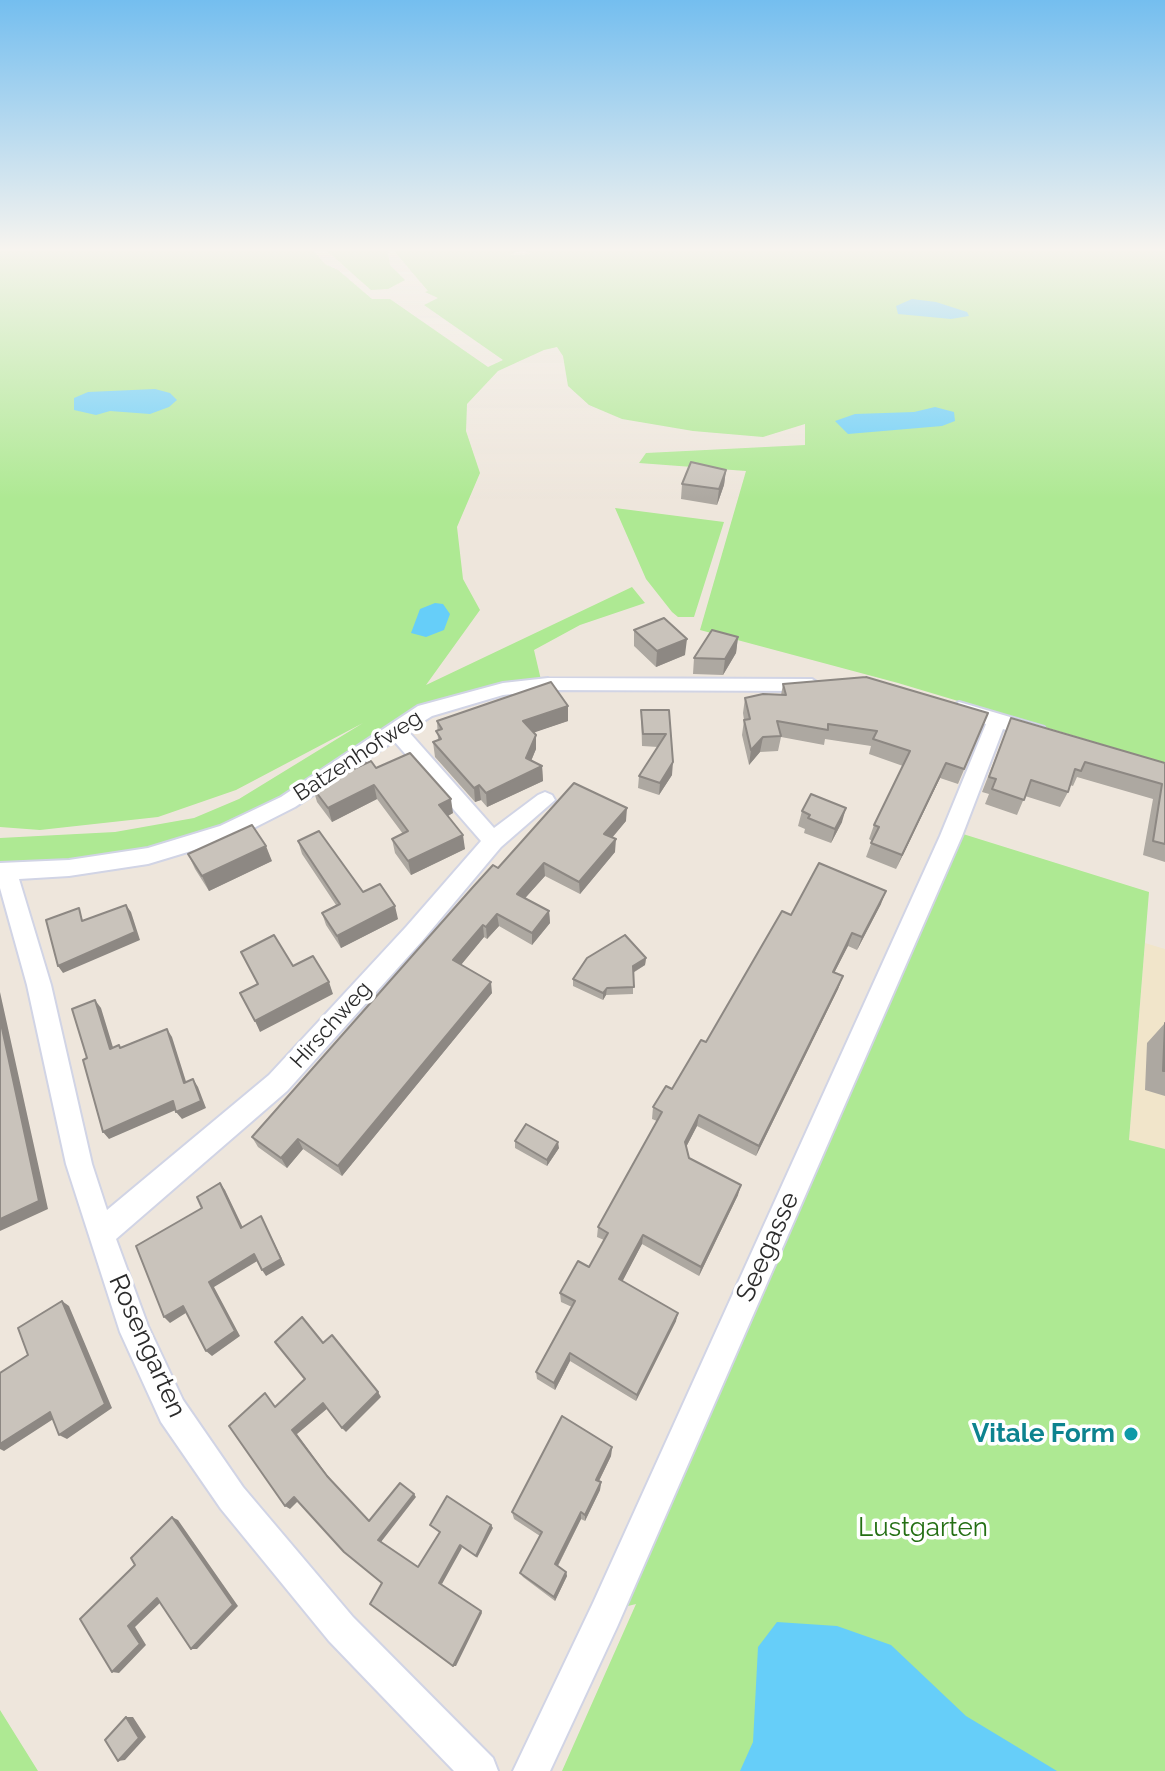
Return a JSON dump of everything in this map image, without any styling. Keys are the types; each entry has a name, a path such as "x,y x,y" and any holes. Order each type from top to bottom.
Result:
{"street":[{"name":"Batzenhofweg","path":"3,871 69,868 148,856 227,832 288,802 425,711 456,700 548,684 746,687 829,684"},
{"path":"939,703 1058,738"},
{"name":"Seegasse","path":"531,1771 605,1615 951,836 997,720"},
{"path":"395,729 493,841"},
{"name":"Hirschweg","path":"100,1234 278,1083 414,934 493,841 545,800"},
{"name":"Rosengarten","path":"3,871 39,985 79,1164 100,1234 135,1332 172,1411 232,1498 341,1629 480,1771"}],"shaded area":[{"path":"1145,943 1165,949 1165,1149 1129,1141"}],"green space":[{"path":"0,334 440,334 488,367 503,360 465,334 1165,334 1165,763 898,683 700,630 746,471 639,463 646,453 805,445 805,424 763,437 693,431 622,419 589,405 568,386 563,356 557,347 498,371 467,404 466,431 480,473 457,527 463,579 480,610 426,685 632,587 645,603 580,625 534,650 541,680 417,707 287,797 241,820 190,838 127,854 0,866 0,838 115,832 194,818 239,799 363,723 236,790 158,817 40,830 0,827"},
{"path":"615,508 724,522 694,617 678,617 646,579"},
{"name":"Lustgarten","path":"963,834 1149,892 1129,1140 1165,1149 1165,1771 562,1771 636,1604 624,1607"},
{"path":"0,1710 38,1771 0,1771"}],"water":[{"path":"155,389 170,393 177,400 169,407 150,414 110,411 96,415 74,410 74,398 88,392"},
{"path":"935,407 954,412 955,421 942,426 848,434 835,421 855,414 914,412"},
{"path":"435,603 443,604 450,614 444,630 426,637 411,633 420,609"},
{"path":"777,1622 837,1626 891,1645 966,1716 1057,1771 740,1771 753,1742 758,1647"}],"building":[{"path":"691,462 726,470 719,489 682,484"},
{"path":"664,618 687,639 657,651 634,630"},
{"path":"712,630 738,637 725,659 694,658"},
{"path":"866,677 988,713 964,769 946,763 902,855 871,843 879,827 874,825 910,751 873,739 877,731 828,724 828,730 777,721 781,736 763,737 751,750 744,720 750,719 745,698 763,694 786,695 783,684"},
{"path":"551,682 568,706 523,721 536,735 526,758 542,766 486,793 479,785 474,788 433,742 441,739 436,731 442,729 437,721"},
{"path":"641,710 669,710 673,762 660,783 639,776 666,734 643,734"},
{"path":"1011,718 1165,763 1165,844 1153,841 1162,784 1085,762 1081,771 1075,769 1068,792 1031,780 1024,800 992,789 996,779 989,777"},
{"path":"410,753 451,799 439,805 463,835 408,861 392,839 408,831 374,785 328,808 313,788 371,761 376,768"},
{"path":"574,783 627,808 604,834 616,839 579,882 544,863 517,894 549,911 532,933 497,914 486,927 483,925 453,960 491,982 338,1166 298,1139 281,1158 252,1137 493,865 498,868"},
{"path":"811,794 846,808 835,829 808,818 810,815 802,811"},
{"path":"252,825 266,846 202,876 188,854"},
{"path":"319,831 363,892 380,884 395,906 337,936 322,913 340,904 298,841"},
{"path":"819,863 886,891 862,937 852,933 833,972 843,976 759,1146 699,1115 685,1142 689,1158 741,1185 701,1267 643,1235 619,1279 678,1313 637,1395 570,1353 554,1383 536,1372 575,1301 560,1293 578,1261 589,1267 608,1233 598,1227 662,1112 653,1107 666,1086 672,1089 701,1040 706,1042 782,911 791,915"},
{"path":"126,905 135,932 58,966 46,920 79,908 82,921"},
{"path":"274,935 293,966 313,956 329,982 255,1021 240,993 258,984 241,952"},
{"path":"625,935 646,958 633,966 634,987 607,988 603,993 573,979 587,958"},
{"path":"95,1000 110,1049 167,1029 184,1083 193,1079 201,1101 176,1112 173,1101 103,1132 83,1060 87,1058 72,1009"},
{"path":"0,1019 39,1201 0,1219"},
{"path":"1165,1023 1165,1071 1163,1071"},
{"path":"526,1124 558,1142 547,1160 515,1141"},
{"path":"220,1183 241,1228 261,1216 281,1259 262,1270 254,1254 209,1282 235,1331 206,1351 183,1306 164,1317 136,1246 202,1208 197,1197"},
{"path":"62,1301 105,1404 59,1435 50,1412 0,1444 0,1373 28,1355 18,1328"},
{"path":"302,1317 323,1343 332,1335 378,1392 342,1428 323,1403 292,1430 327,1476 369,1521 400,1483 414,1494 378,1540 418,1567 440,1532 430,1525 447,1496 491,1525 476,1556 460,1545 439,1583 481,1611 453,1666 370,1604 382,1583 344,1552 294,1497 285,1506 229,1426 265,1393 275,1407 305,1379 275,1342"},
{"path":"562,1416 612,1447 596,1480 601,1482 585,1515 581,1512 555,1564 566,1572 554,1597 520,1573 542,1532 512,1512"},
{"path":"172,1517 233,1605 191,1649 157,1598 128,1626 140,1644 112,1672 80,1619 135,1565 131,1558"},
{"path":"126,1717 139,1738 118,1761 105,1740"}],"place":[{"name":"Vitale Form","path":"1131,1434"}]}
